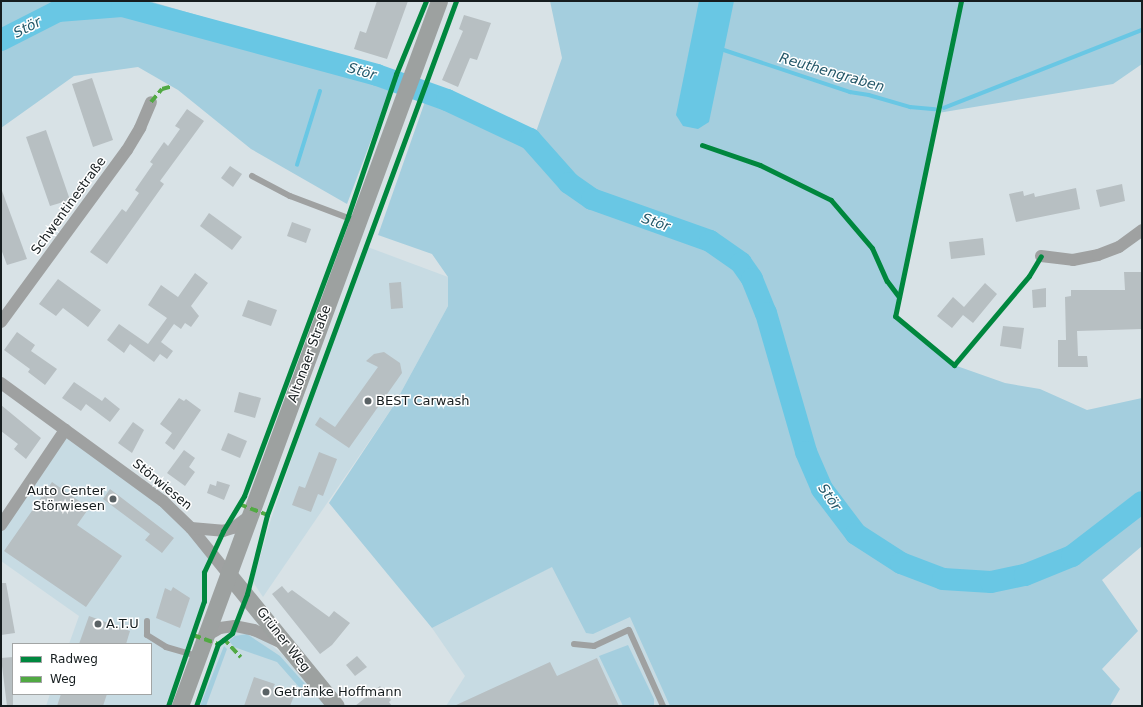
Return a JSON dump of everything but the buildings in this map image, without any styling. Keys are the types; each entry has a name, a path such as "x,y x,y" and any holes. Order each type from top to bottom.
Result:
{"main road":[{"name":"Altonaer Straße","path":"180,706 439,1"},
{"name":"Grüner Weg","path":"229,575 336,706"}],"street":[{"name":"Schwentinestraße","path":"1,322 127,150 140,128 151,102"},
{"path":"1041,256 1073,260 1098,255 1119,247 1142,230"},
{"name":"Störwiesen","path":"1,383 163,500 191,528 229,575"},
{"path":"1,525 65,430"},
{"path":"191,528 223,531 233,528 251,514"},
{"path":"206,636 220,628 235,626 254,630 288,646"}],"lane":[{"path":"252,176 290,196 358,222"},
{"path":"147,621 147,635 166,647 198,656"},
{"path":"574,644 594,646 629,630 663,706"}],"shaded area":[{"path":"1,1 149,1 396,74 347,204 251,149 178,90 138,67 74,76 1,128"},
{"path":"550,1 1139,1 1142,3 1142,64 1113,84 938,113 895,315 954,365 1005,383 1040,389 1087,410 1142,398 1142,546 1102,580 1138,631 1102,669 1120,689 1110,706 670,706 630,617 593,634 586,633 552,567 432,628 329,503 394,405 448,306 448,277 432,254 378,235 428,93 530,139 537,129 562,58"},
{"path":"365,246 448,277 448,306 394,405 263,597 253,582 271,519"},
{"path":"65,430 163,501 211,553 204,572 204,601 168,706 46,706 50,695 152,695 152,643 69,643 79,616 1,561 1,525"},
{"path":"555,565 639,600 693,706 446,706 465,676 432,628"},
{"path":"235,626 254,630 282,654 326,706 196,706 218,644 232,633"},
{"path":"247,634 280,656 313,693 311,695 299,687 277,662 234,647 229,641 235,636"},
{"path":"628,645 654,699 654,706 623,706 599,656"},
{"path":"224,646 227,649 206,706 200,706"}],"water":[{"path":"699,1 734,1 709,122 698,129 683,126 676,115"}],"waterway":[{"name":"Stör","path":"1,40 58,11 122,6 377,75 447,100 530,139 569,183 592,199 710,241 741,263 752,279 766,313 806,452 822,489 856,534 901,563 943,579 991,582 1025,575 1072,556 1142,502"},
{"name":"Reuthengraben","path":"944,108 1142,30"},
{"name":"Reuthengraben","path":"724,50 850,92 869,95 910,107 935,109"},
{"path":"297,165 320,91"}],"marked path":[{"path":"151,102 162,89 173,86"},
{"path":"239,504 267,515"},
{"path":"193,635 218,644"},
{"path":"223,638 241,657"}],"cycle path":[{"path":"168,706 204,601 204,572 223,531 244,496 348,216 396,74 426,1"},
{"path":"196,706 218,644 232,633 247,594 267,515 456,1"},
{"path":"961,1 895,316 954,365 1029,276 1041,256"},
{"path":"702,145 760,165 831,200 872,248 887,281 899,297"}],"place":[{"name":"BEST Carwash","path":"368,401"},
{"name":"Auto Center Störwiesen","path":"113,499"},
{"name":"A.T.U","path":"98,624"},
{"name":"Getränke Hoffmann","path":"266,692"}]}
